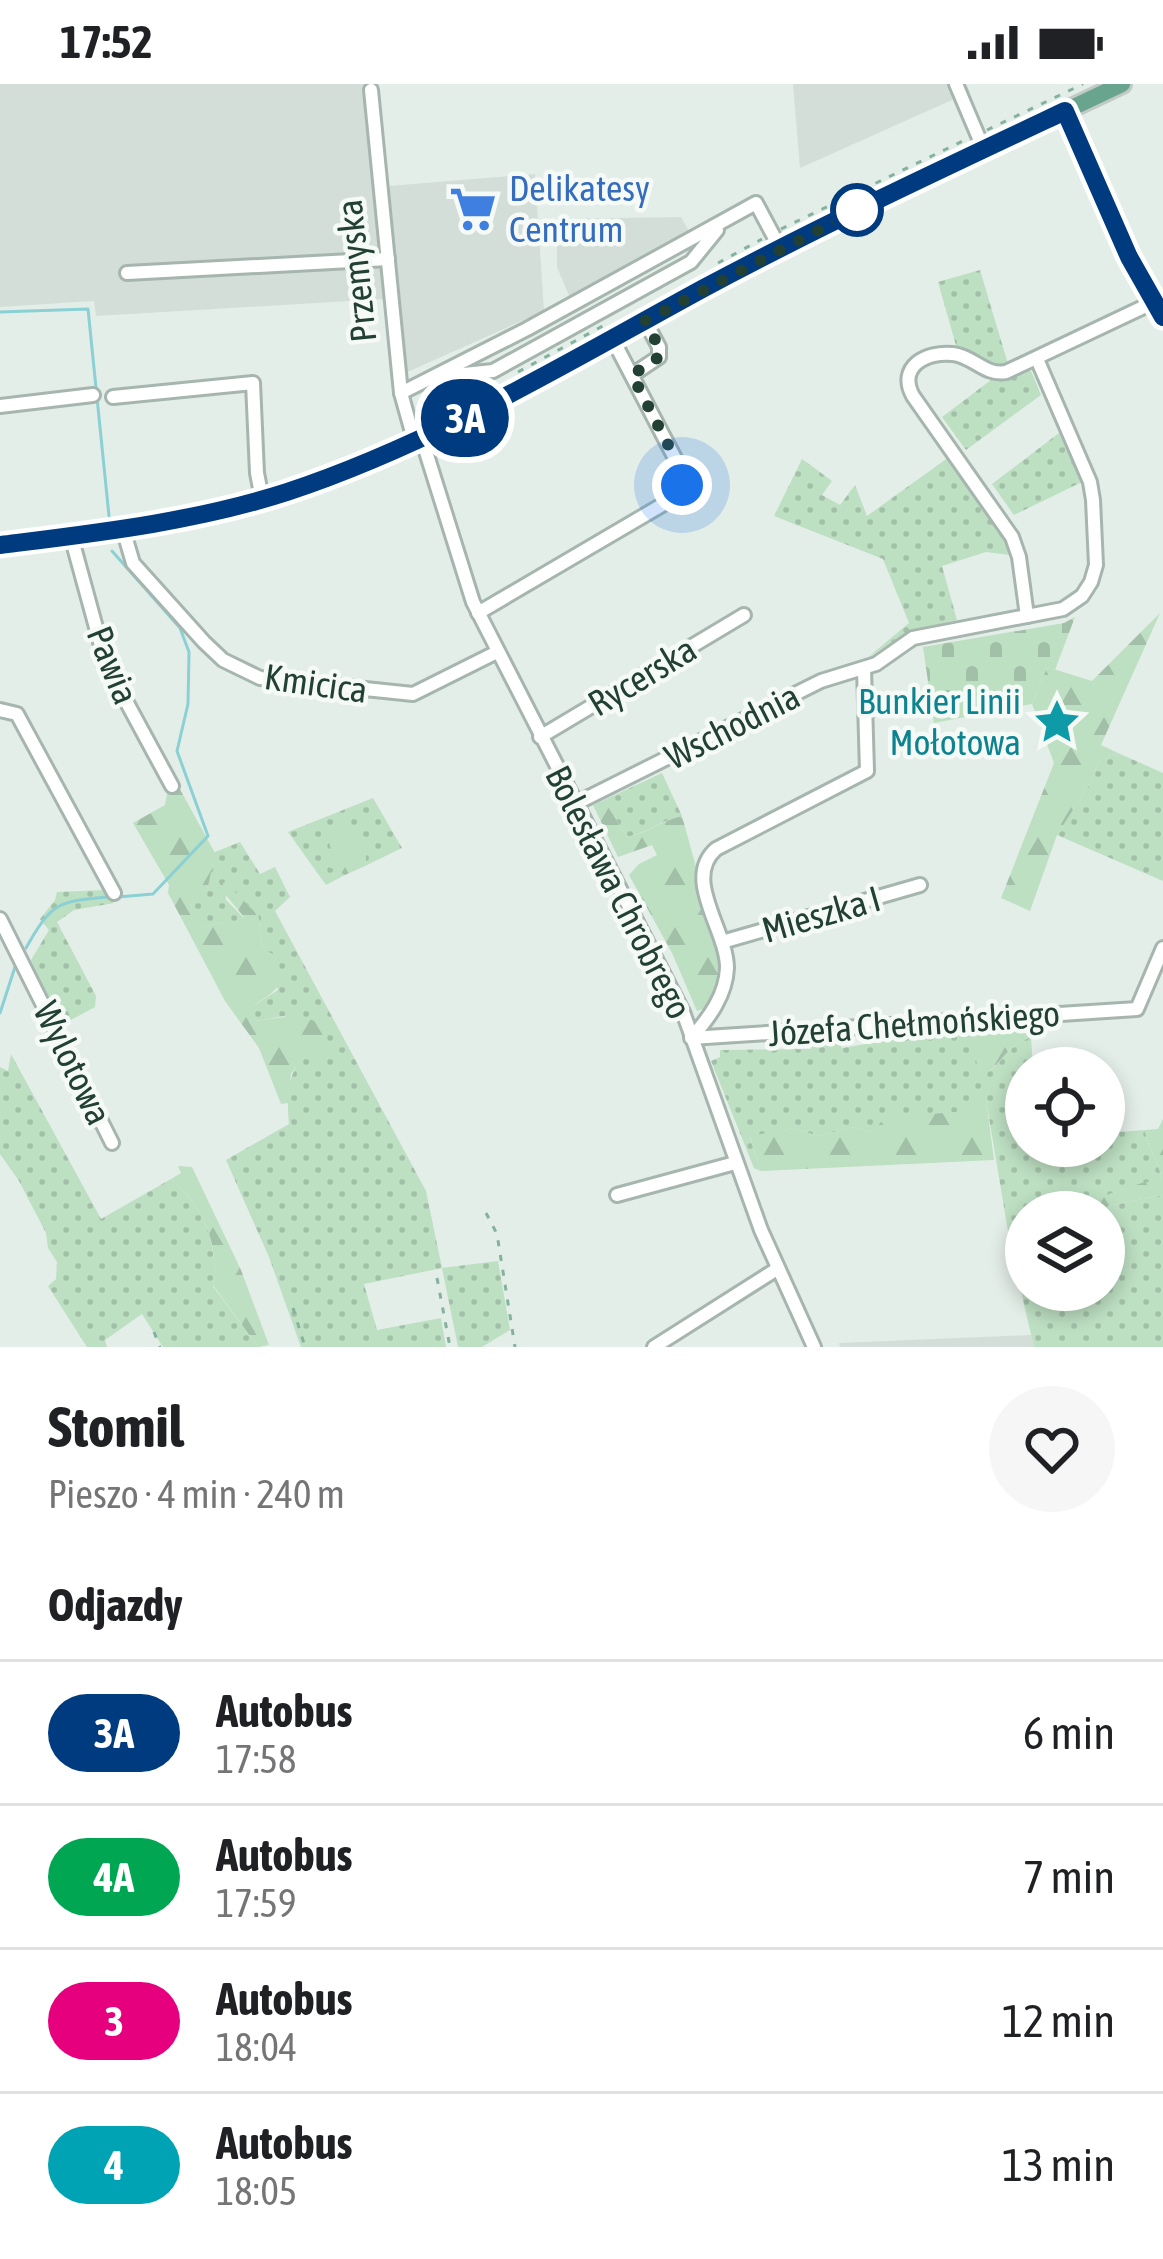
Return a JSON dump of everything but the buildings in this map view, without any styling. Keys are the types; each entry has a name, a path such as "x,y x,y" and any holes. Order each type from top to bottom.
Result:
{"main road":[{"path":"0,545 123,530 262,499 418,441 780,248 1122,84"}],"street":[{"path":"956,84 984,150"},
{"name":"Przemyska","path":"371,90 401,393 418,441"},
{"path":"1065,111 1129,257 1163,317"},
{"path":"401,393 722,225 756,202 780,248"},
{"path":"434,378 493,371 691,262 722,225"},
{"path":"127,273 388,259"},
{"path":"1027,616 1012,537 913,396 908,370 916,361 949,353 994,374 1154,302"},
{"path":"632,375 659,357 659,347 645,321"},
{"path":"478,613 662,506 682,485 678,464 612,338"},
{"name":"Wschodnia","path":"575,804 820,681 864,669 913,638 1063,609 1082,596 1096,565 1090,482 1036,359"},
{"path":"112,397 253,383 256,473 262,499"},
{"path":"0,406 93,395"},
{"name":"Bolesława Chrobrego","path":"418,441 478,613 657,957 692,1037 777,1269 814,1347"},
{"name":"Kmicica","path":"123,530 133,563 204,642 223,660 260,678 413,694 497,652"},
{"name":"Pawia","path":"71,536 106,664 172,786"},
{"name":"Rycerska","path":"540,737 744,615"},
{"path":"692,1037 709,1019 727,969 702,877 705,859 867,771 864,669"},
{"path":"0,710 16,714 114,892"},
{"name":"Mieszka I","path":"722,942 920,885"},
{"name":"Wylotowa","path":"0,919 112,1143"},
{"name":"Józefa Chełmońskiego","path":"692,1037 1137,1009 1163,948"},
{"path":"617,1195 735,1163"},
{"path":"654,1347 777,1269"}],"path":[{"path":"486,1213 497,1234 515,1347"},
{"path":"436,1278 450,1347"},
{"path":"292,1308 305,1347"},
{"path":"154,1332 160,1347"}],"shaded area":[{"path":"0,84 366,84 383,299 96,316 94,301 0,307"},
{"path":"793,84 966,84 970,92 800,168"},
{"path":"535,174 544,311 403,374 389,186"},
{"path":"681,217 690,233 570,298 557,267 557,219"},
{"path":"1031,1335 1034,1347 840,1347 839,1343"}],"green space":[{"path":"980,270 1008,364 999,368 957,349 938,282"},
{"path":"1031,371 1041,395 966,450 942,417 991,380"},
{"path":"1059,433 1082,482 1014,515 992,484"},
{"path":"949,457 1005,534 1010,555 986,552 942,566 957,620 909,631 866,659 909,623 883,559 774,516 802,459 832,481 822,495 840,505 855,485 867,516"},
{"path":"1160,613 1101,745 1118,753 1098,762 1091,782 1057,835 1030,911 1001,898 1054,763 1032,704 1047,667 1092,681"},
{"path":"1075,617 1055,670 1047,667 1032,704 934,723 923,647 1064,623"},
{"path":"1118,753 1163,773 1163,881 1057,835 1091,782 1098,762"},
{"path":"662,773 682,816 627,837 604,800"},
{"path":"176,782 215,853 208,887 191,904 194,919 205,927 222,922 241,925 244,917 218,886 225,882 258,915 263,949 277,956 280,968 279,984 249,1009 257,1021 299,1017 323,1025 329,1044 323,1055 301,1059 291,1074 288,1103 281,1104 259,1048 225,1001 133,823 165,805 168,788"},
{"path":"373,798 402,848 365,866 366,850 353,829 326,828 331,848 326,864 345,875 326,885 288,832"},
{"path":"604,800 627,837 682,816 722,961 709,1007 697,1011 629,875 657,855 652,845 618,857 593,805"},
{"path":"325,828 354,829 366,850 365,866 345,875 325,865 331,848"},
{"path":"240,842 260,874 275,867 290,897 275,911 426,1191 442,1268 364,1284 377,1330 441,1318 446,1347 301,1347 269,1257 226,1160 289,1124 289,1090 296,1066 301,1058 323,1055 284,1016 257,1021 248,1009 278,990 263,949 258,915 225,883 226,900 244,918 241,926 222,922 205,927 193,919 191,903 208,887 215,852"},
{"path":"105,890 114,903 74,910 57,922 96,996 95,1007 58,1027 31,960 49,930 40,919 57,892"},
{"path":"1029,1019 1031,1037 1005,1047 1005,1055 979,1078 971,1026"},
{"path":"971,1026 980,1077 1005,1055 1005,1167 1125,1167 1125,1131 1145,1130 1162,1182 1144,1182 1119,1191 1005,1191 1005,1213 986,1100 967,1111 872,1132 855,1127 818,1136 793,1128 750,1137 760,1171 754,1168 711,1061 720,1057 720,1050 811,1049 810,1037 836,1037 842,1048 895,1039 893,1032"},
{"path":"1031,1037 1032,1047 1013,1047 1014,1046"},
{"path":"11,1054 101,1219 171,1179 183,1190 207,1227 214,1255 213,1286 258,1347 163,1347 142,1314 105,1340 107,1347 87,1347 48,1286 56,1279 57,1262 19,1181 0,1154 0,1067 8,1071"},
{"path":"986,1099 994,1160 760,1171 750,1136 793,1128 818,1136 855,1127 872,1132 885,1118 967,1111"},
{"path":"1163,1119 1163,1195 1125,1203 1125,1191 1118,1191 1144,1182 1162,1182 1145,1130 1158,1129"},
{"path":"178,1166 192,1167 241,1270 269,1345 258,1347 213,1285 211,1240 200,1214 171,1179 181,1173"},
{"path":"1163,1195 1163,1347 1034,1347 1026,1311 1125,1311 1125,1203"},
{"path":"498,1261 510,1330 482,1347 458,1347 442,1268"}],"waterway":[{"path":"0,312 88,309 109,516"},
{"path":"112,551 180,628 189,652 188,704 177,751 208,836 153,894 118,897"},
{"path":"26,948 58,907 109,897"},
{"path":"0,1013 15,967"}],"bus line":[{"name":"3A","path":"0,545 123,530 221,510 368,463 451,426 780,248 1065,111 1129,257 1163,317"}],"place":[{"name":"Delikatesy Centrum","path":"473,209"},
{"name":"Bunkier Linii Mołotowa","path":"1057,722"}],"route":[{"path":"682,485 678,464 632,375 659,357 659,347 645,321 857,210"}]}
